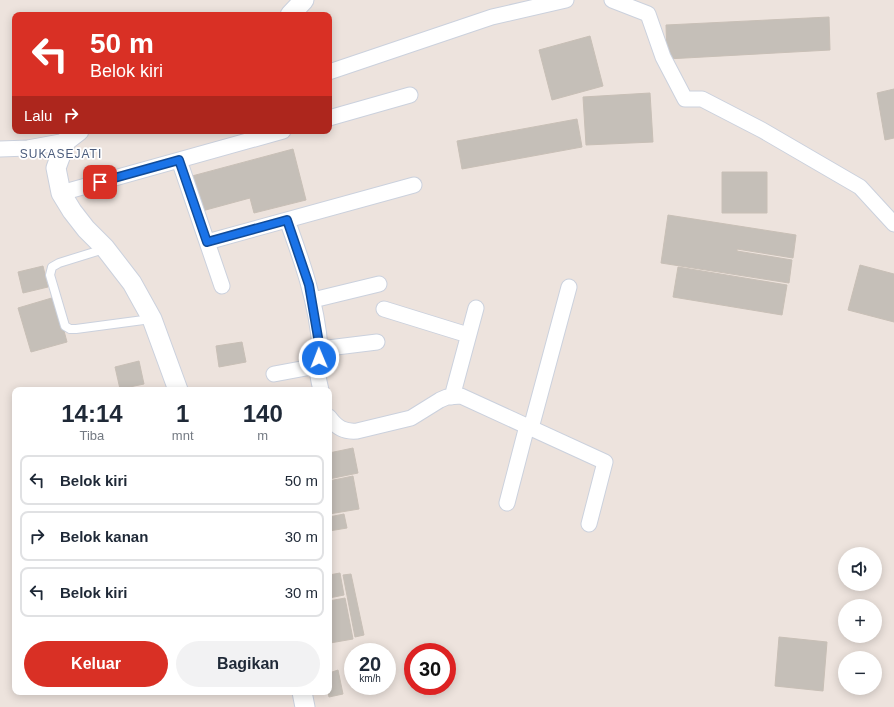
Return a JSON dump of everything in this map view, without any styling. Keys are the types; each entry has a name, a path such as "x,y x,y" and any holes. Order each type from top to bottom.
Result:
{"street":[{"path":"293,12 304,0"},
{"path":"332,71 492,17 566,0"},
{"path":"612,0 648,14 663,57 685,99 702,98 762,130 860,187 894,224"},
{"path":"332,117 410,95"},
{"path":"61,193 272,134"},
{"path":"0,149 28,148 72,136"},
{"path":"72,136 56,168 61,193 72,211 86,229 105,248 132,283 152,319 177,387"},
{"path":"179,160 222,286"},
{"path":"207,242 414,185"},
{"path":"287,220 309,285 320,349 317,366 321,387"},
{"path":"312,300 379,284"},
{"path":"507,503 569,287"},
{"path":"452,397 476,308"},
{"path":"384,309 468,335"},
{"path":"320,349 376,342"},
{"path":"274,374 317,366"},
{"path":"332,422 341,430 349,432 357,431 411,418 440,400 461,396 605,462 589,524"},
{"path":"303,695 305,707"}],"lane":[{"path":"105,248 52,267 50,275 65,326 70,329 76,329 152,319"}],"building":[{"path":"829,17 830,50 667,59 666,25"},
{"path":"590,36 603,86 552,100 539,50"},
{"path":"894,89 894,138 885,140 877,93"},
{"path":"650,93 653,142 586,145 583,97"},
{"path":"577,119 582,147 462,169 457,141"},
{"path":"293,149 306,200 254,213 250,198 202,211 192,176"},
{"path":"722,172 767,172 767,213 722,213"},
{"path":"668,215 796,235 793,258 737,249 737,251 792,260 789,283 661,263"},
{"path":"860,265 894,274 894,322 848,310"},
{"path":"43,266 48,287 23,293 18,272"},
{"path":"678,267 787,285 782,315 673,297"},
{"path":"55,297 67,342 31,352 18,308"},
{"path":"242,342 246,362 219,367 216,346"},
{"path":"139,361 144,384 130,387 120,387 115,367"},
{"path":"353,448 358,473 332,478 332,452"},
{"path":"353,476 359,509 332,514 332,480"},
{"path":"344,514 347,528 332,530 332,516"},
{"path":"340,573 344,595 332,597 332,574"},
{"path":"351,574 364,635 355,637 343,575"},
{"path":"345,598 353,639 332,643 332,600"},
{"path":"779,637 827,642 823,691 775,686"},
{"path":"338,670 343,694 329,697 329,695 332,695 332,672"}],"district":[{"name":"SUKASEJATI","path":"61,154"}],"route":[{"path":"100,182 179,160 207,242 287,220 309,285 320,349 319,358"}]}
